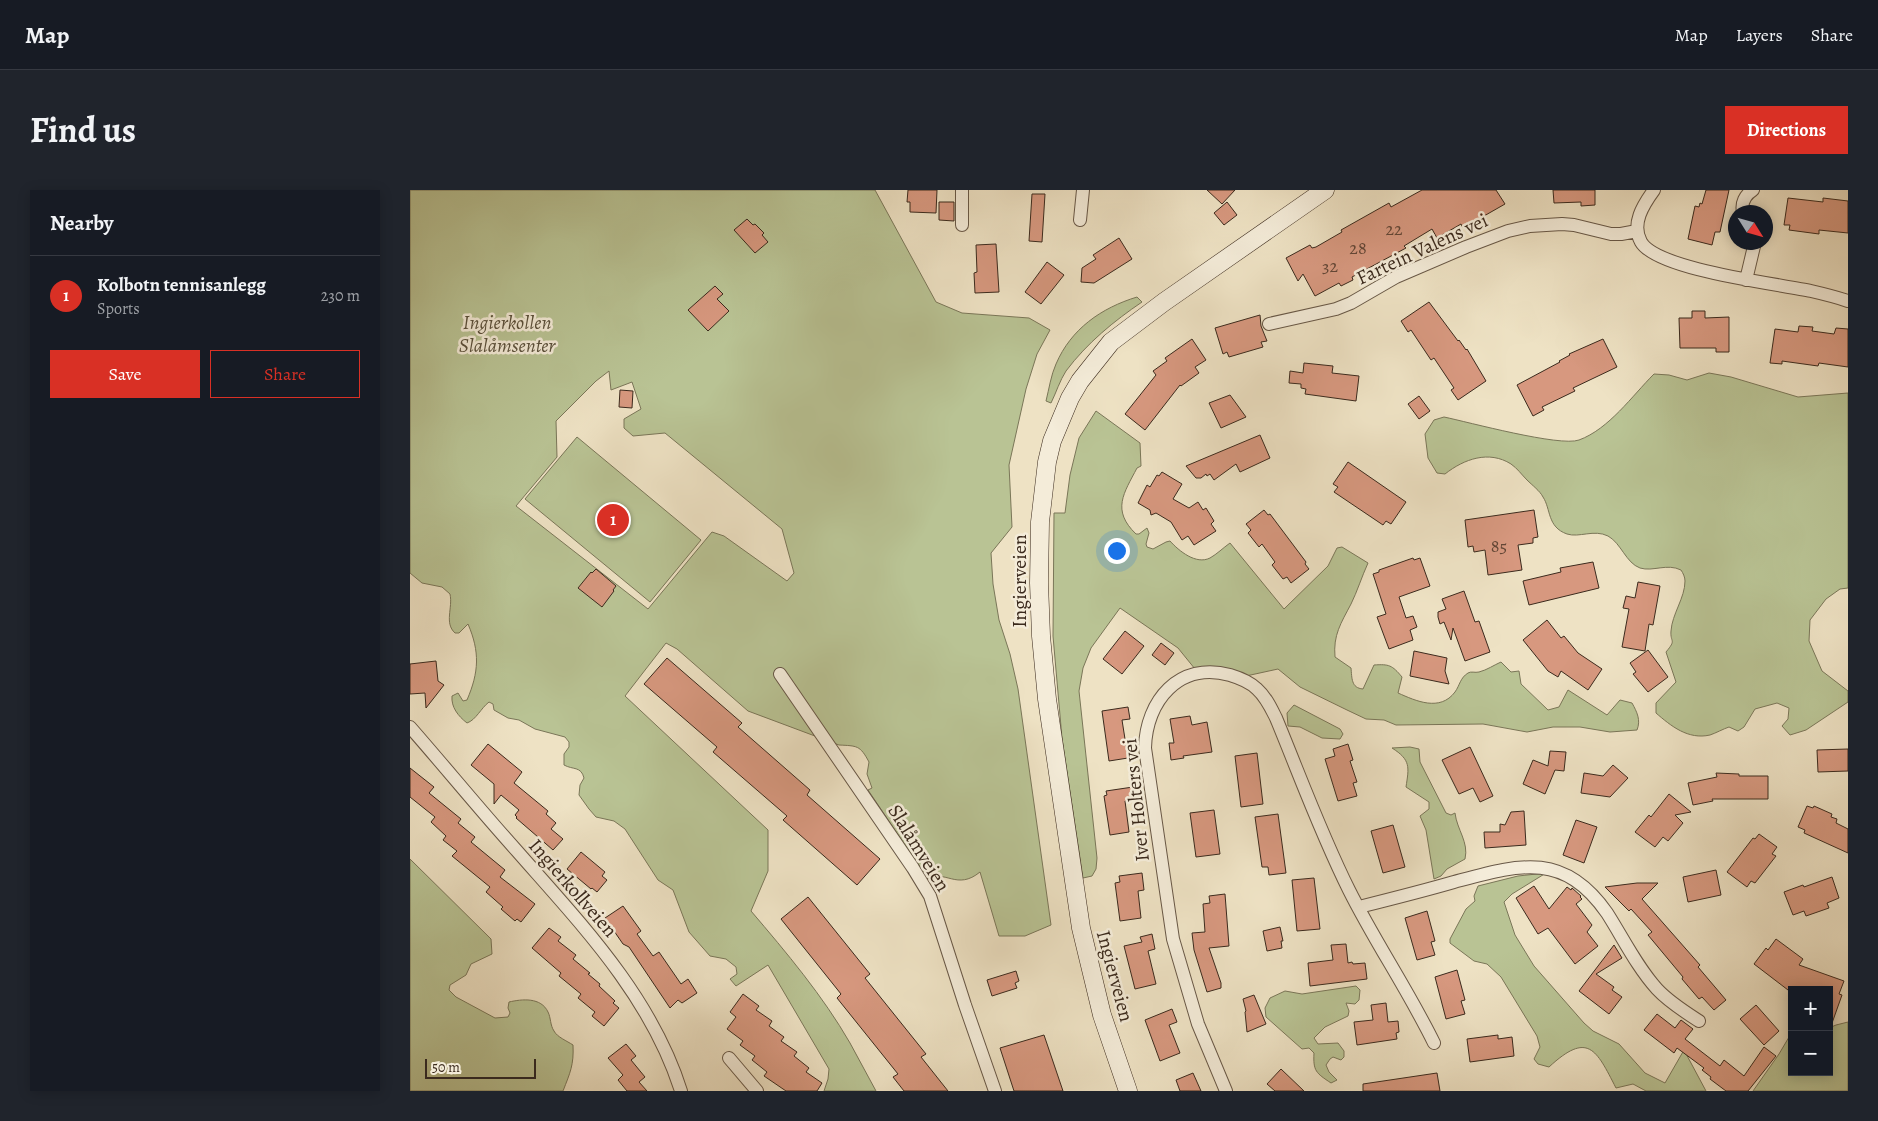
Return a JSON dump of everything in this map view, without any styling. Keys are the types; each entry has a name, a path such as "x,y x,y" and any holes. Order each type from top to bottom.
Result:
{"main road":[{"name":"Ingierveien","path":"1128,1091 1102,1015 1080,928 1047,699 1041,636 1039,584 1040,522 1047,462 1052,441 1070,398 1090,367 1111,342 1164,302 1325,190"}],"street":[{"path":"962,190 962,225"},
{"path":"1080,220 1082,190"},
{"path":"1654,190 1646,201 1639,217 1637,231 1644,246 1660,256 1706,271 1813,291 1848,301"},
{"path":"1744,205 1747,195 1753,190"},
{"name":"Fartein Valens vei","path":"1269,324 1336,309 1351,303 1396,277 1508,231 1530,226 1562,224 1611,234 1637,231"},
{"path":"1746,280 1753,250"},
{"name":"Slalåmveien","path":"780,674 913,868 930,896 965,1005 996,1091"},
{"name":"Iver Holters vei","path":"1226,1091 1198,1024 1173,939 1145,748 1148,722 1158,701 1172,686 1197,674 1224,674 1249,683 1264,697 1276,718 1327,844 1359,908 1411,998 1434,1043"},
{"name":"Ingierkollveien","path":"410,727 617,968 649,1018 675,1072 681,1091"},
{"path":"1359,908 1505,869 1533,867 1559,872 1587,889 1605,911 1656,988 1670,1001 1699,1022"},
{"path":"729,1058 758,1091"}],"green space":[{"name":"Ingierkollen Slalåmsenter","path":"410,190 875,190 936,302 962,313 1029,318 1050,330 1037,354 1026,389 1009,465 1012,527 991,553 993,584 999,620 1010,654 1018,689 1051,925 1025,936 999,936 980,872 965,880 940,876 928,879 868,790 872,788 867,774 869,762 860,749 854,746 839,745 748,711 677,649 666,643 625,696 768,830 768,871 751,911 791,958 828,1008 850,1043 876,1091 824,1091 829,1069 768,965 736,986 730,979 737,974 736,967 726,959 710,956 689,932 673,890 658,880 625,829 614,821 596,817 579,795 580,785 584,778 579,770 564,765 564,754 569,747 569,742 565,737 535,729 519,720 508,718 494,710 493,704 489,702 467,723 458,714 454,708 452,696 458,693 463,701 467,700 476,671 476,653 472,634 468,624 459,633 455,633 452,629 449,620 450,594 442,587 422,583 410,573","holes":["609,371 611,390 632,382 641,409 624,419 624,428 633,436 665,433 782,529 794,573 787,581 724,536 712,532 648,609 516,506 557,457 556,421 596,381"]},
{"path":"1137,297 1142,302 1111,325 1083,351 1066,371 1051,403 1046,401 1054,368 1070,340 1079,330 1100,314 1111,307"},
{"path":"1709,373 1731,377 1798,397 1848,393 1848,588 1840,589 1826,599 1810,620 1809,641 1822,671 1848,691 1848,702 1806,730 1790,735 1782,726 1788,719 1789,708 1777,703 1755,709 1744,727 1738,731 1729,727 1710,735 1702,736 1694,736 1680,731 1656,713 1656,703 1676,682 1666,652 1672,643 1672,625 1683,594 1685,578 1681,570 1671,567 1640,568 1631,562 1617,543 1608,536 1597,533 1572,535 1561,531 1550,517 1546,502 1540,493 1515,467 1503,460 1485,457 1477,458 1460,464 1445,474 1437,473 1428,458 1425,434 1434,420 1444,417 1534,437 1553,440 1579,440 1590,435 1610,420 1654,374 1669,375 1687,380"},
{"path":"1096,411 1140,443 1141,466 1137,468 1124,494 1122,509 1128,525 1136,534 1147,528 1149,533 1147,547 1153,549 1170,541 1188,556 1205,560 1230,543 1284,609 1328,566 1337,548 1342,547 1368,563 1338,629 1335,642 1335,657 1351,668 1353,682 1356,687 1363,689 1374,665 1387,665 1396,670 1402,677 1398,693 1428,703 1442,702 1455,692 1463,677 1468,673 1482,671 1501,662 1511,672 1519,671 1521,684 1548,710 1559,707 1568,690 1607,715 1620,700 1632,703 1637,713 1637,730 1610,732 1580,727 1553,727 1527,732 1483,724 1396,725 1384,720 1366,719 1300,687 1278,669 1246,676 1195,669 1178,648 1120,608 1091,648 1083,668 1079,691 1097,858 1096,869 1092,876 1083,878 1062,738 1053,636 1054,513 1065,513 1070,475 1079,438"},
{"path":"577,437 701,540 650,602 525,499"},
{"path":"1294,705 1340,729 1343,734 1340,739 1322,738 1300,727 1288,726 1287,713"},
{"path":"1410,747 1419,749 1420,762 1446,813 1451,815 1455,813 1464,841 1465,859 1434,879 1426,830 1420,816 1429,809 1429,802 1406,787 1408,769 1406,760 1392,748"},
{"path":"410,859 491,939 492,954 471,964 466,975 450,985 449,990 456,997 495,1018 508,1017 510,1013 508,1008 509,1002 531,1000 545,1007 555,1033 573,1045 570,1074 563,1091 410,1091"},
{"path":"1546,873 1512,894 1504,902 1515,935 1534,966 1584,1023 1593,1031 1619,1044 1645,1073 1665,1083 1684,1050 1706,1091 1646,1091 1633,1084 1616,1088 1603,1063 1590,1049 1573,1050 1549,1067 1538,1064 1534,1059 1540,1047 1537,1036 1501,977 1487,964 1474,961 1450,943 1450,939 1466,909 1475,901 1474,896 1478,886 1518,876"},
{"path":"1356,986 1360,990 1359,1000 1355,1004 1346,1003 1349,1011 1348,1016 1325,1027 1314,1038 1318,1044 1338,1043 1344,1051 1344,1057 1341,1060 1333,1057 1326,1065 1329,1072 1337,1080 1331,1083 1316,1071 1314,1053 1309,1048 1302,1049 1266,1017 1265,1008 1270,998 1285,991 1302,994"},
{"path":"1848,1022 1848,1091 1753,1091 1788,1039 1788,1076 1833,1076 1833,1026"}],"building":[{"path":"908,190 937,190 936,213 910,212 910,202 907,202"},
{"path":"1207,190 1235,190 1222,204"},
{"path":"1422,190 1496,190 1505,204 1463,228 1461,224 1437,238 1432,229 1404,246 1406,248 1352,277 1353,280 1341,286 1339,283 1315,296 1303,274 1298,281 1286,258 1310,245 1312,248 1316,247 1342,232 1341,230 1389,203 1391,207"},
{"path":"1553,190 1595,190 1595,205 1581,206 1581,202 1554,203"},
{"path":"1706,190 1729,190 1720,232 1715,232 1712,245 1688,239 1695,206 1699,207 1700,203 1702,204"},
{"path":"1032,194 1045,194 1042,242 1029,241"},
{"path":"1788,198 1823,202 1823,198 1848,201 1848,233 1819,230 1819,234 1789,230 1790,225 1784,225"},
{"path":"939,202 954,202 954,221 939,220"},
{"path":"1227,202 1237,215 1224,225 1214,213"},
{"path":"747,219 764,233 762,235 768,242 755,253 734,230"},
{"path":"1119,238 1132,259 1094,283 1081,282 1082,268 1096,259 1093,255"},
{"path":"996,244 999,292 975,293 974,273 977,272 976,245"},
{"path":"1047,262 1064,275 1041,304 1025,292"},
{"path":"715,286 723,294 717,299 729,311 708,331 688,310"},
{"path":"1429,302 1458,341 1467,349 1486,381 1458,400 1451,390 1454,388 1434,358 1431,360 1411,330 1408,332 1401,321"},
{"path":"1692,311 1705,311 1705,318 1729,317 1729,352 1716,352 1716,348 1680,348 1679,318 1692,318"},
{"path":"1260,315 1261,326 1267,341 1261,342 1263,347 1229,357 1227,352 1223,354 1215,328"},
{"path":"1799,326 1813,327 1812,331 1834,334 1836,328 1848,329 1848,367 1819,363 1818,366 1782,361 1782,364 1770,363 1775,329 1798,332"},
{"path":"1192,339 1206,360 1195,367 1199,373 1180,385 1145,430 1125,414 1156,375 1153,371 1167,361 1165,358"},
{"path":"1603,339 1617,367 1573,388 1575,391 1542,407 1544,410 1533,416 1517,385 1560,362 1569,354"},
{"path":"1304,363 1333,366 1332,373 1359,376 1356,401 1305,394 1306,389 1301,388 1301,384 1289,383 1290,371 1303,373"},
{"path":"620,390 633,391 632,408 619,407"},
{"path":"1230,395 1246,417 1221,428 1209,403"},
{"path":"1419,396 1430,411 1419,419 1408,404"},
{"path":"1260,435 1270,458 1240,472 1236,464 1214,480 1210,474 1196,478 1186,466"},
{"path":"1348,462 1406,502 1391,524 1386,521 1383,525 1334,492 1338,487 1333,484"},
{"path":"1162,472 1182,484 1173,499 1189,508 1198,502 1203,510 1206,508 1214,521 1211,524 1216,531 1194,545 1188,536 1182,540 1171,522 1156,513 1151,515 1150,510 1138,503 1147,485 1150,487 1157,475 1159,476"},
{"path":"1264,510 1268,515 1270,514 1306,562 1305,564 1309,569 1291,583 1287,577 1283,579 1272,565 1275,562 1262,544 1259,547 1248,533 1251,530 1246,524"},
{"path":"1534,510 1538,537 1533,538 1533,543 1518,545 1522,570 1488,575 1485,550 1474,552 1473,546 1468,547 1465,520"},
{"path":"1413,558 1414,560 1420,558 1430,586 1399,597 1406,618 1413,616 1417,627 1410,630 1413,640 1389,649 1377,617 1386,614 1373,574"},
{"path":"1593,562 1599,588 1529,605 1523,581 1561,572 1560,568"},
{"path":"596,569 616,586 602,607 578,588 591,572"},
{"path":"1638,582 1660,586 1653,625 1649,624 1645,651 1622,647 1629,609 1623,608 1626,596 1635,598"},
{"path":"1464,591 1475,622 1479,621 1490,652 1465,661 1453,628 1451,640 1444,622 1440,624 1438,617 1438,612 1446,609 1442,599"},
{"path":"1547,620 1561,638 1564,636 1578,653 1602,669 1588,690 1561,671 1558,677 1548,671 1523,640"},
{"path":"1125,631 1144,646 1122,674 1103,659"},
{"path":"1161,643 1174,653 1165,665 1152,655"},
{"path":"1648,650 1668,677 1648,692 1633,674 1636,672 1630,663"},
{"path":"1414,651 1447,658 1445,671 1449,684 1410,676"},
{"path":"667,658 742,723 738,727 810,790 807,795 880,859 857,885 783,820 787,816 713,752 717,747 644,684"},
{"path":"436,661 438,681 444,685 426,708 425,693 410,694 410,664"},
{"path":"1128,707 1130,719 1122,720 1128,758 1109,761 1102,711"},
{"path":"1190,716 1192,725 1207,722 1212,752 1183,756 1184,758 1171,760 1169,743 1174,743 1170,719"},
{"path":"488,744 522,772 514,783 548,811 546,814 556,823 551,829 563,839 553,850 516,818 515,815 519,810 501,795 494,804 494,784 471,765"},
{"path":"1348,744 1353,760 1350,761 1357,782 1353,783 1357,796 1338,801 1325,759 1335,756 1333,749"},
{"path":"1470,747 1493,796 1480,802 1473,788 1459,794 1442,760"},
{"path":"1848,749 1848,771 1818,772 1817,750"},
{"path":"1550,751 1566,752 1564,771 1555,770 1545,794 1523,784 1533,760 1548,766"},
{"path":"1257,753 1263,804 1241,807 1235,756"},
{"path":"1613,765 1628,778 1610,797 1581,793 1584,773 1603,776"},
{"path":"410,768 434,787 429,793 461,819 458,823 475,837 471,842 505,870 500,877 535,904 521,922 517,919 515,921 501,909 503,907 486,892 490,887 452,856 457,851 443,840 446,836 431,822 435,817 410,797"},
{"path":"1716,773 1739,774 1739,776 1768,776 1768,799 1712,799 1713,801 1693,805 1688,783 1717,777"},
{"path":"1133,787 1135,800 1125,801 1129,832 1110,835 1104,796 1107,795 1106,791"},
{"path":"1669,794 1691,812 1675,815 1683,823 1668,841 1663,837 1655,847 1635,832 1649,815 1651,817"},
{"path":"1807,806 1813,808 1814,806 1832,814 1831,817 1837,819 1836,823 1848,829 1848,853 1804,833 1805,830 1798,827"},
{"path":"1214,810 1220,854 1196,857 1190,813"},
{"path":"1524,811 1526,845 1485,848 1484,832 1500,832 1500,824 1505,825 1511,812"},
{"path":"1278,814 1286,873 1269,875 1268,867 1262,867 1255,817"},
{"path":"1576,820 1597,827 1584,863 1563,855"},
{"path":"1393,825 1405,867 1383,873 1371,831"},
{"path":"1759,834 1777,847 1772,854 1776,856 1755,883 1751,881 1747,887 1727,872 1753,838 1755,839"},
{"path":"581,852 605,872 602,876 607,880 597,892 567,869"},
{"path":"1716,870 1721,895 1688,902 1683,877"},
{"path":"1142,873 1144,890 1138,891 1141,918 1120,921 1115,883 1120,882 1119,876"},
{"path":"1832,877 1839,898 1827,903 1829,908 1806,916 1804,911 1793,915 1784,892"},
{"path":"1314,878 1320,929 1297,931 1292,880"},
{"path":"1637,883 1658,883 1642,899 1700,965 1698,967 1726,1000 1714,1010 1702,997 1699,999 1682,979 1683,977 1648,935 1652,932 1631,909 1629,911 1605,887"},
{"path":"1534,886 1549,909 1567,887 1571,890 1572,888 1581,896 1582,899 1576,904 1592,925 1587,932 1598,946 1575,964 1548,928 1538,934 1516,898"},
{"path":"1225,894 1229,946 1209,948 1221,988 1207,992 1194,950 1192,933 1205,932 1203,904 1210,903 1209,896"},
{"path":"808,897 870,974 865,978 926,1054 921,1057 948,1091 904,1091 893,1077 898,1074 837,998 841,994 781,919"},
{"path":"623,906 641,931 637,934 653,956 659,952 681,984 688,979 697,993 682,1003 678,1000 670,1008 629,947 623,944 605,918"},
{"path":"1427,911 1435,941 1431,942 1435,955 1417,960 1405,918"},
{"path":"1280,927 1283,941 1281,941 1282,948 1267,951 1263,931"},
{"path":"549,928 561,937 558,941 576,955 573,959 590,973 588,974 600,984 599,986 615,1001 613,1003 619,1008 604,1026 592,1016 595,1012 578,998 581,994 559,976 561,973 532,948"},
{"path":"1152,934 1155,949 1148,951 1156,984 1135,989 1124,946 1142,942 1140,937"},
{"path":"1776,939 1803,959 1799,965 1844,981 1839,994 1842,995 1833,1020 1833,986 1788,986 1788,990 1754,964 1766,948 1768,950"},
{"path":"1346,944 1348,963 1365,963 1367,979 1310,986 1308,963 1333,960 1331,945"},
{"path":"1614,945 1622,958 1596,974 1614,987 1612,990 1622,997 1609,1014 1579,991"},
{"path":"1457,970 1465,1000 1461,1001 1465,1014 1446,1019 1435,977"},
{"path":"1016,971 1019,981 1015,983 1017,988 992,996 987,980"},
{"path":"743,994 759,1006 756,1010 772,1021 769,1026 784,1037 781,1041 797,1052 794,1056 809,1068 806,1072 822,1083 817,1091 786,1091 764,1076 767,1072 752,1060 755,1056 740,1045 743,1041 727,1029 736,1017 730,1012"},
{"path":"1254,995 1266,1024 1247,1032 1246,1011 1243,999"},
{"path":"1386,1003 1388,1022 1398,1021 1399,1032 1396,1033 1397,1039 1357,1045 1354,1022 1373,1020 1371,1005"},
{"path":"1756,1005 1779,1031 1764,1045 1740,1019"},
{"path":"1172,1009 1177,1022 1169,1025 1180,1053 1160,1061 1145,1020"},
{"path":"1657,1014 1675,1028 1681,1020 1693,1029 1685,1039 1720,1066 1724,1060 1744,1076 1764,1047 1776,1056 1748,1091 1726,1091 1710,1079 1711,1077 1702,1070 1704,1068 1677,1048 1674,1053 1644,1030"},
{"path":"1044,1035 1063,1091 1014,1091 1000,1048"},
{"path":"1498,1035 1498,1039 1512,1037 1514,1056 1470,1062 1467,1039"},
{"path":"626,1044 636,1056 631,1060 645,1077 639,1082 647,1091 627,1091 618,1080 623,1075 608,1058"},
{"path":"1281,1069 1304,1091 1275,1091 1267,1084"},
{"path":"1193,1073 1201,1091 1180,1091 1176,1080"},
{"path":"1437,1073 1440,1091 1363,1091 1363,1084"}],"place":[{"name":"Kolbotn tennisanlegg","path":"613,520"}]}
